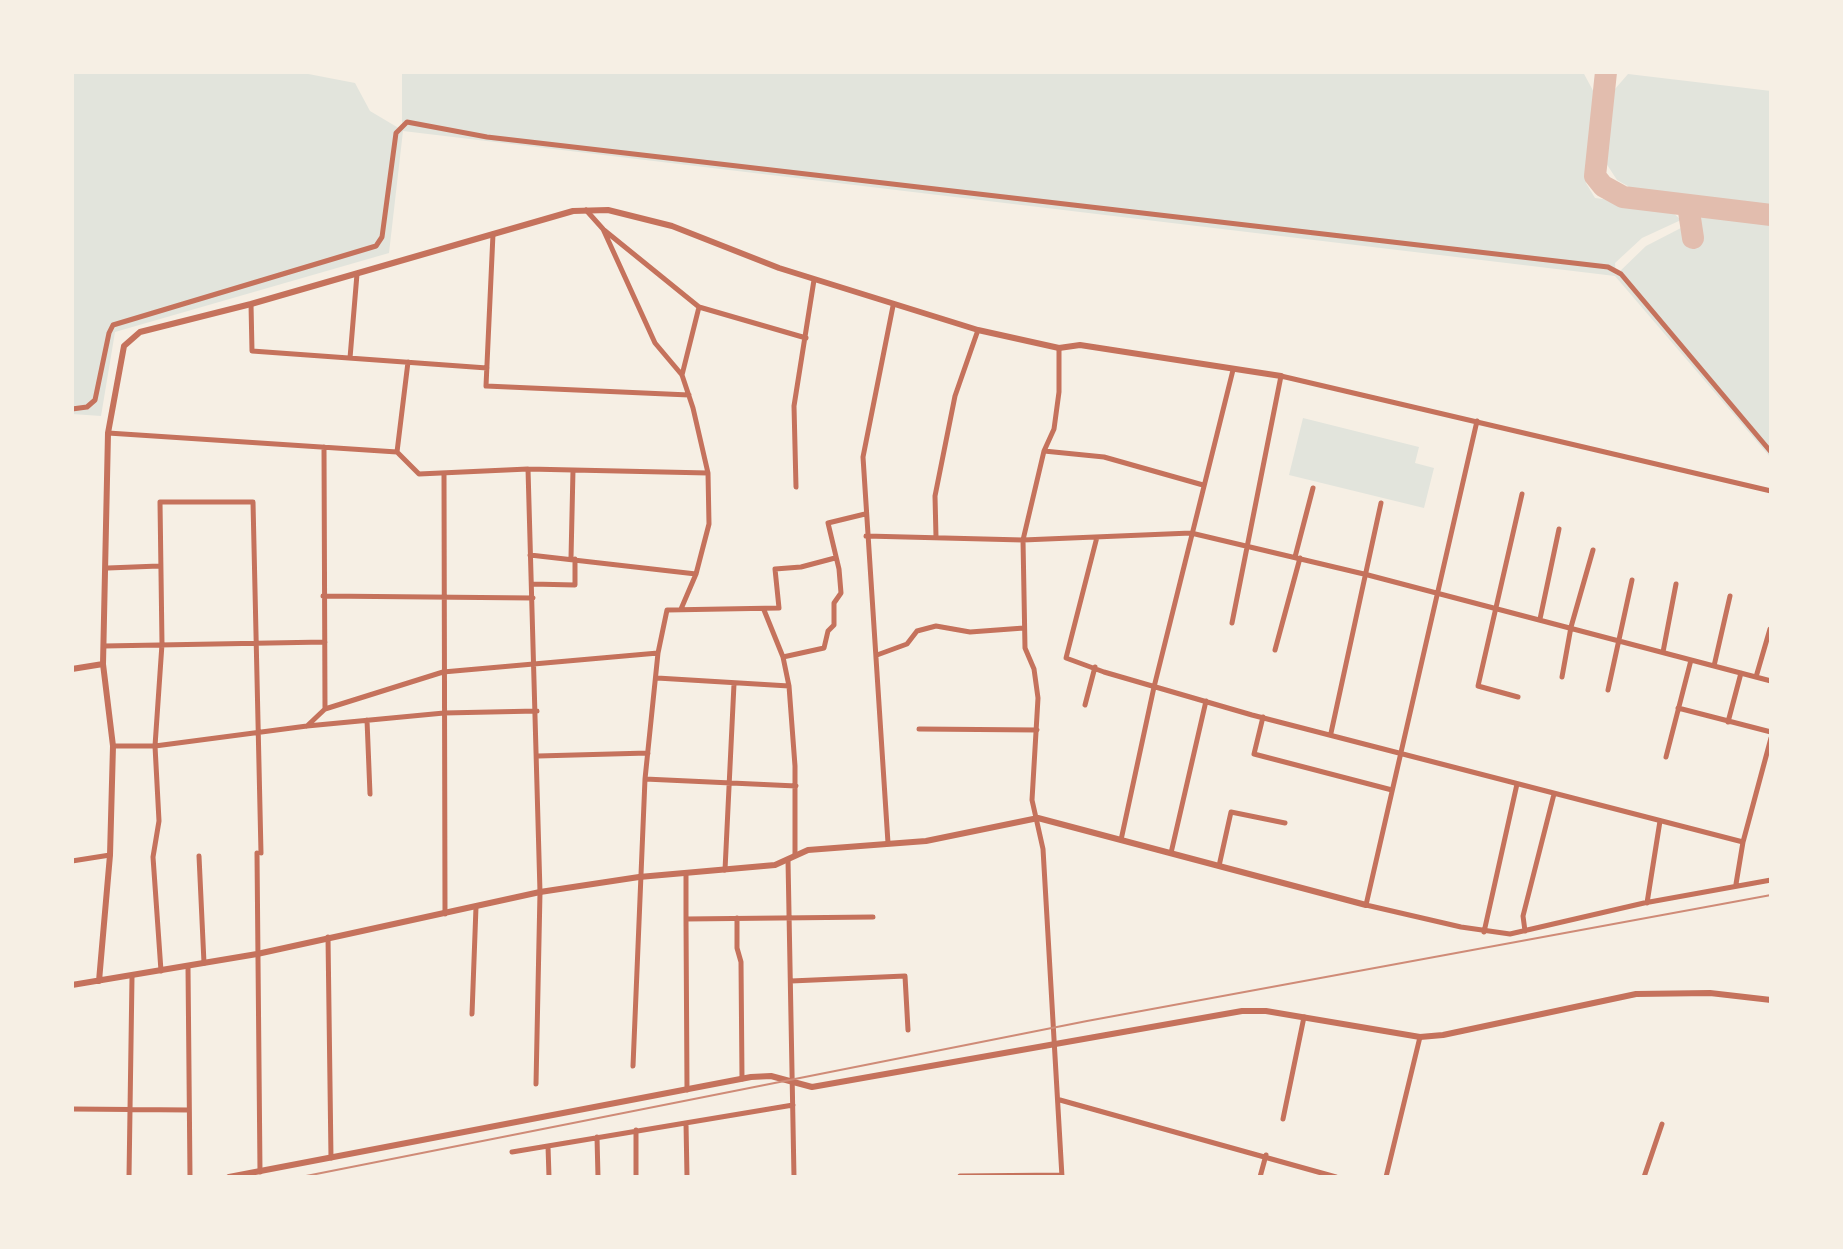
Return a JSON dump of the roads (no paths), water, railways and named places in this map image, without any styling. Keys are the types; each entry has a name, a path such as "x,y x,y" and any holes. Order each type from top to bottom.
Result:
{"street":[{"path":"72,409 87,407 98,395 113,325 376,246 382,237 396,133 407,122 502,139 1608,267 1621,274 1771,452"},
{"path":"586,210 603,229 699,307 806,338"},
{"path":"99,981 110,855 113,746 103,664 108,568 108,433 124,346 140,332 586,210 625,213 672,226 814,280 978,330 1059,348 1080,345 1281,376 1771,491"},
{"path":"603,229 655,343 682,375 708,473 709,524 696,574 681,609"},
{"path":"493,234 486,386 689,396"},
{"path":"350,358 357,274"},
{"path":"796,487 794,406 814,280"},
{"path":"251,304 252,351 487,368"},
{"path":"888,843 863,457 893,306"},
{"path":"682,375 699,307"},
{"path":"936,537 935,496 955,396 978,330"},
{"path":"960,1176 1063,1175 1038,818 1032,800 1037,730 1036,680 1025,648 1023,540 1044,451 1054,429 1059,392 1059,348"},
{"path":"397,452 408,362"},
{"path":"1121,840 1154,687 1233,370"},
{"path":"1232,623 1281,376"},
{"path":"1366,905 1477,421"},
{"path":"108,433 397,452 419,474 528,469 708,473"},
{"path":"324,447 325,709"},
{"path":"1044,451 1104,457 1203,485"},
{"path":"528,469 540,892 536,1084"},
{"path":"532,584 575,585 573,470"},
{"path":"444,473 445,914"},
{"path":"1275,650 1313,488"},
{"path":"1518,697 1478,686 1522,494"},
{"path":"161,971 153,857 159,821 155,746 162,644 160,502 253,502 259,732 257,954 260,1172"},
{"path":"1331,733 1368,575 1381,503"},
{"path":"783,657 824,648 828,631 834,625 834,603 841,593 839,569 828,523 865,514"},
{"path":"1540,619 1559,529"},
{"path":"866,536 1023,540 1191,533 1368,575 1771,681"},
{"path":"1097,537 1066,658 1154,687 1263,717 1743,842"},
{"path":"1562,677 1571,627 1593,550"},
{"path":"530,554 696,574"},
{"path":"633,1066 645,779 658,653 667,610 779,608 775,569 801,567 835,558"},
{"path":"108,568 159,566"},
{"path":"1608,690 1632,580"},
{"path":"1663,652 1676,584"},
{"path":"323,596 533,598"},
{"path":"1714,666 1730,596"},
{"path":"764,610 783,657 789,686 796,786 795,855"},
{"path":"877,655 907,644 917,631 936,626 970,632 1024,628"},
{"path":"1756,677 1770,629"},
{"path":"104,646 325,642"},
{"path":"307,726 325,709 443,672 658,653"},
{"path":"1666,757 1691,660"},
{"path":"72,669 103,664"},
{"path":"1085,705 1095,667"},
{"path":"1728,722 1741,673"},
{"path":"657,678 789,686"},
{"path":"725,871 734,684"},
{"path":"1171,853 1206,701"},
{"path":"1678,708 1771,735 1743,842 1736,884"},
{"path":"113,746 155,746 307,726 444,713 537,711"},
{"path":"1263,717 1254,754 1392,790"},
{"path":"367,720 370,794"},
{"path":"919,729 1037,730"},
{"path":"538,756 648,753"},
{"path":"645,779 796,786"},
{"path":"1484,932 1517,784"},
{"path":"1525,931 1523,916 1554,794"},
{"path":"1219,866 1231,812 1285,823"},
{"path":"72,985 257,954 540,892 639,877 775,865 808,850 957,836 1038,818 1366,905 1484,932 1510,934 1736,884 1771,880"},
{"path":"1647,903 1660,821"},
{"path":"72,861 110,855"},
{"path":"199,856 204,963"},
{"path":"788,860 794,1177"},
{"path":"686,875 687,1090"},
{"path":"472,1014 476,907"},
{"path":"686,919 873,917"},
{"path":"737,918 737,948 741,962 742,1079"},
{"path":"328,937 331,1158"},
{"path":"188,967 190,1177"},
{"path":"791,981 905,976 908,1030"},
{"path":"129,1177 132,977"},
{"path":"229,1177 742,1079 771,1076 812,1087 1242,1011 1304,1017 1420,1037 1443,1035 1636,994 1710,993 1771,1000"},
{"path":"1283,1119 1304,1017"},
{"path":"1386,1177 1420,1037"},
{"path":"1060,1100 1336,1177"},
{"path":"512,1152 793,1105"},
{"path":"72,1109 189,1110"},
{"path":"686,1123 687,1177"},
{"path":"1644,1177 1662,1124"},
{"path":"636,1130 636,1177"},
{"path":"597,1137 598,1177"},
{"path":"548,1146 549,1177"},
{"path":"1260,1177 1266,1155"}],"railway":[{"path":"301,1177 1087,1021 1771,895"}]}
